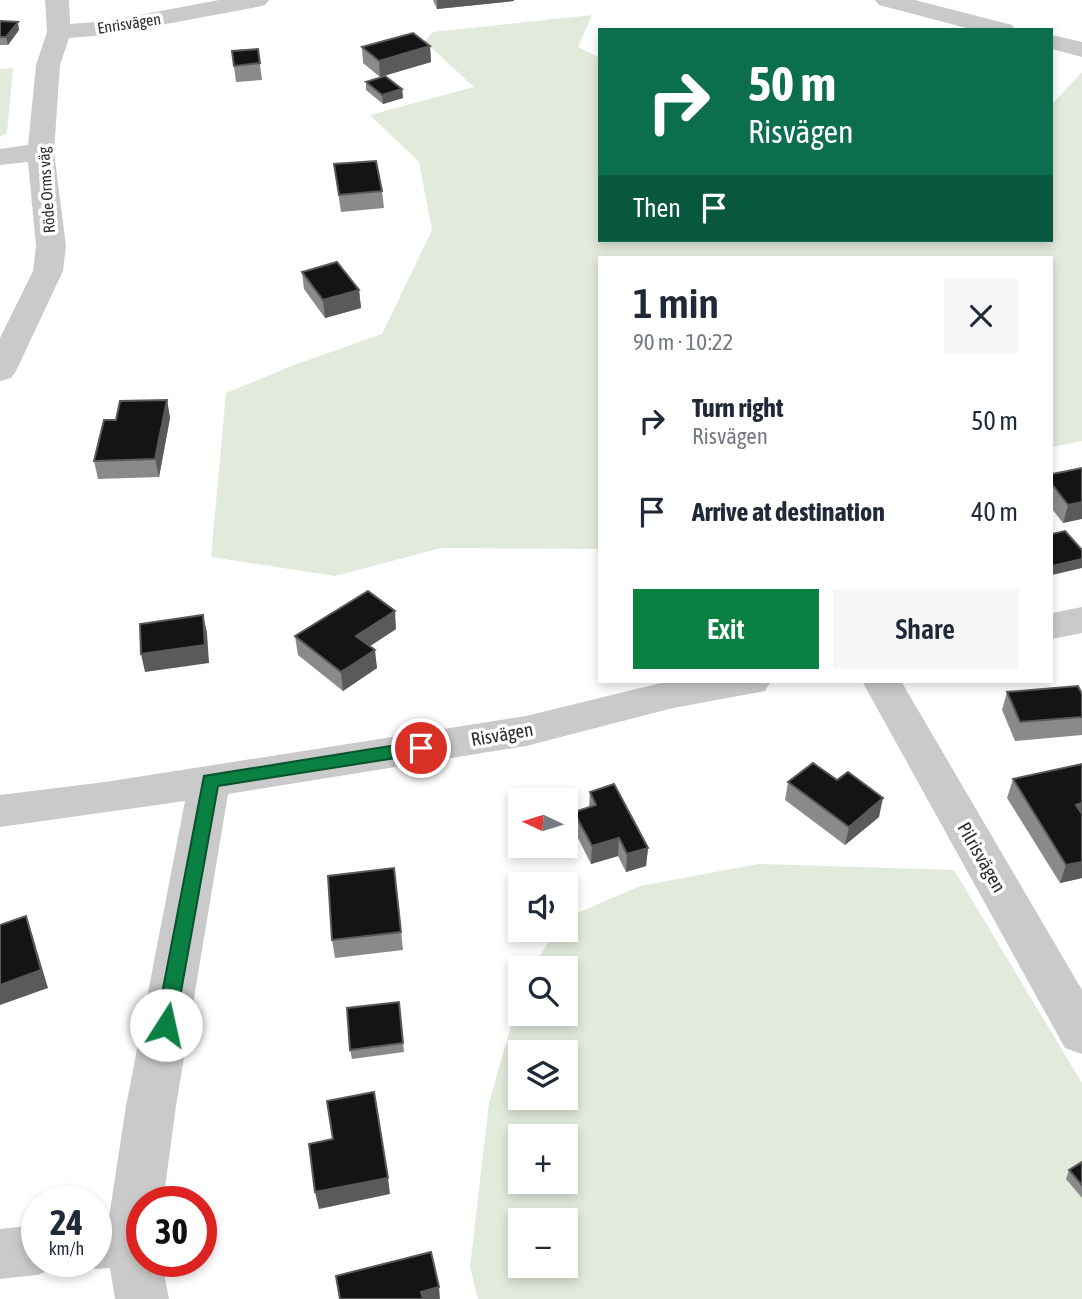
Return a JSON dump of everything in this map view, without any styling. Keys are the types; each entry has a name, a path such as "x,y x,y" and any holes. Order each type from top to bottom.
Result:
{"street":[{"name":"Röde Orms väg","path":"0,371 48,271 51,246 41,152 48,65 59,32 57,0"},
{"path":"887,0 995,28"},
{"name":"Enrisvägen","path":"59,32 107,28 244,1"},
{"path":"1053,42 1082,50"},
{"path":"0,157 41,152"},
{"path":"1053,625 1082,620"},
{"name":"Risvägen","path":"0,811 526,731 673,694 739,683"},
{"name":"Pilrisvägen","path":"882,683 1082,1032"},
{"path":"142,1299 114,1242 150,1106 210,780"},
{"path":"0,1254 21,1252"}],"shaded area":[{"path":"592,15 578,47 598,57 598,242 1053,242 1053,103 1082,72 1082,441 1053,447 1053,256 598,256 598,549 441,548 335,576 211,557 226,393 294,365 382,334 432,230 419,162 370,115 474,87 425,42 432,32"},
{"path":"13,68 7,133 0,137 0,69"},
{"path":"758,864 954,870 1082,1083 1082,1299 478,1299 470,1267 489,1103 511,1026 578,1026 578,956 539,956 549,942 578,942 578,913 640,886"}],"building":[{"path":"0,21 18,22 6,37 0,37"},
{"path":"413,33 430,46 379,61 362,47"},
{"path":"258,49 260,63 234,66 232,51"},
{"path":"385,76 402,89 382,95 366,82"},
{"path":"376,161 382,191 339,195 334,164"},
{"path":"337,262 359,290 323,300 302,272"},
{"path":"167,400 155,459 94,461 104,420 116,420 120,401"},
{"path":"1082,468 1082,502 1068,505 1053,485 1053,474"},
{"path":"1065,531 1082,550 1082,559 1053,566 1053,534"},
{"path":"368,591 395,611 356,636 375,650 341,672 295,636"},
{"path":"203,615 205,645 141,654 140,624"},
{"path":"1078,686 1082,694 1082,717 1020,722 1007,692"},
{"path":"813,763 837,780 848,772 883,798 849,827 788,782"},
{"path":"1082,764 1082,803 1076,805 1082,814 1082,862 1066,865 1013,779"},
{"path":"614,784 648,848 627,854 619,838 592,846 578,820 578,811 596,805 590,792"},
{"path":"394,868 401,932 332,940 328,876"},
{"path":"26,916 41,970 0,985 0,925"},
{"path":"399,1002 403,1043 350,1050 347,1008"},
{"path":"374,1092 388,1178 315,1192 309,1144 333,1139 327,1101"},
{"path":"1082,1162 1082,1185 1069,1170"},
{"path":"431,1252 439,1287 421,1292 423,1299 340,1299 336,1276"}],"route":[{"path":"166,1025 210,780 421,748"}]}
